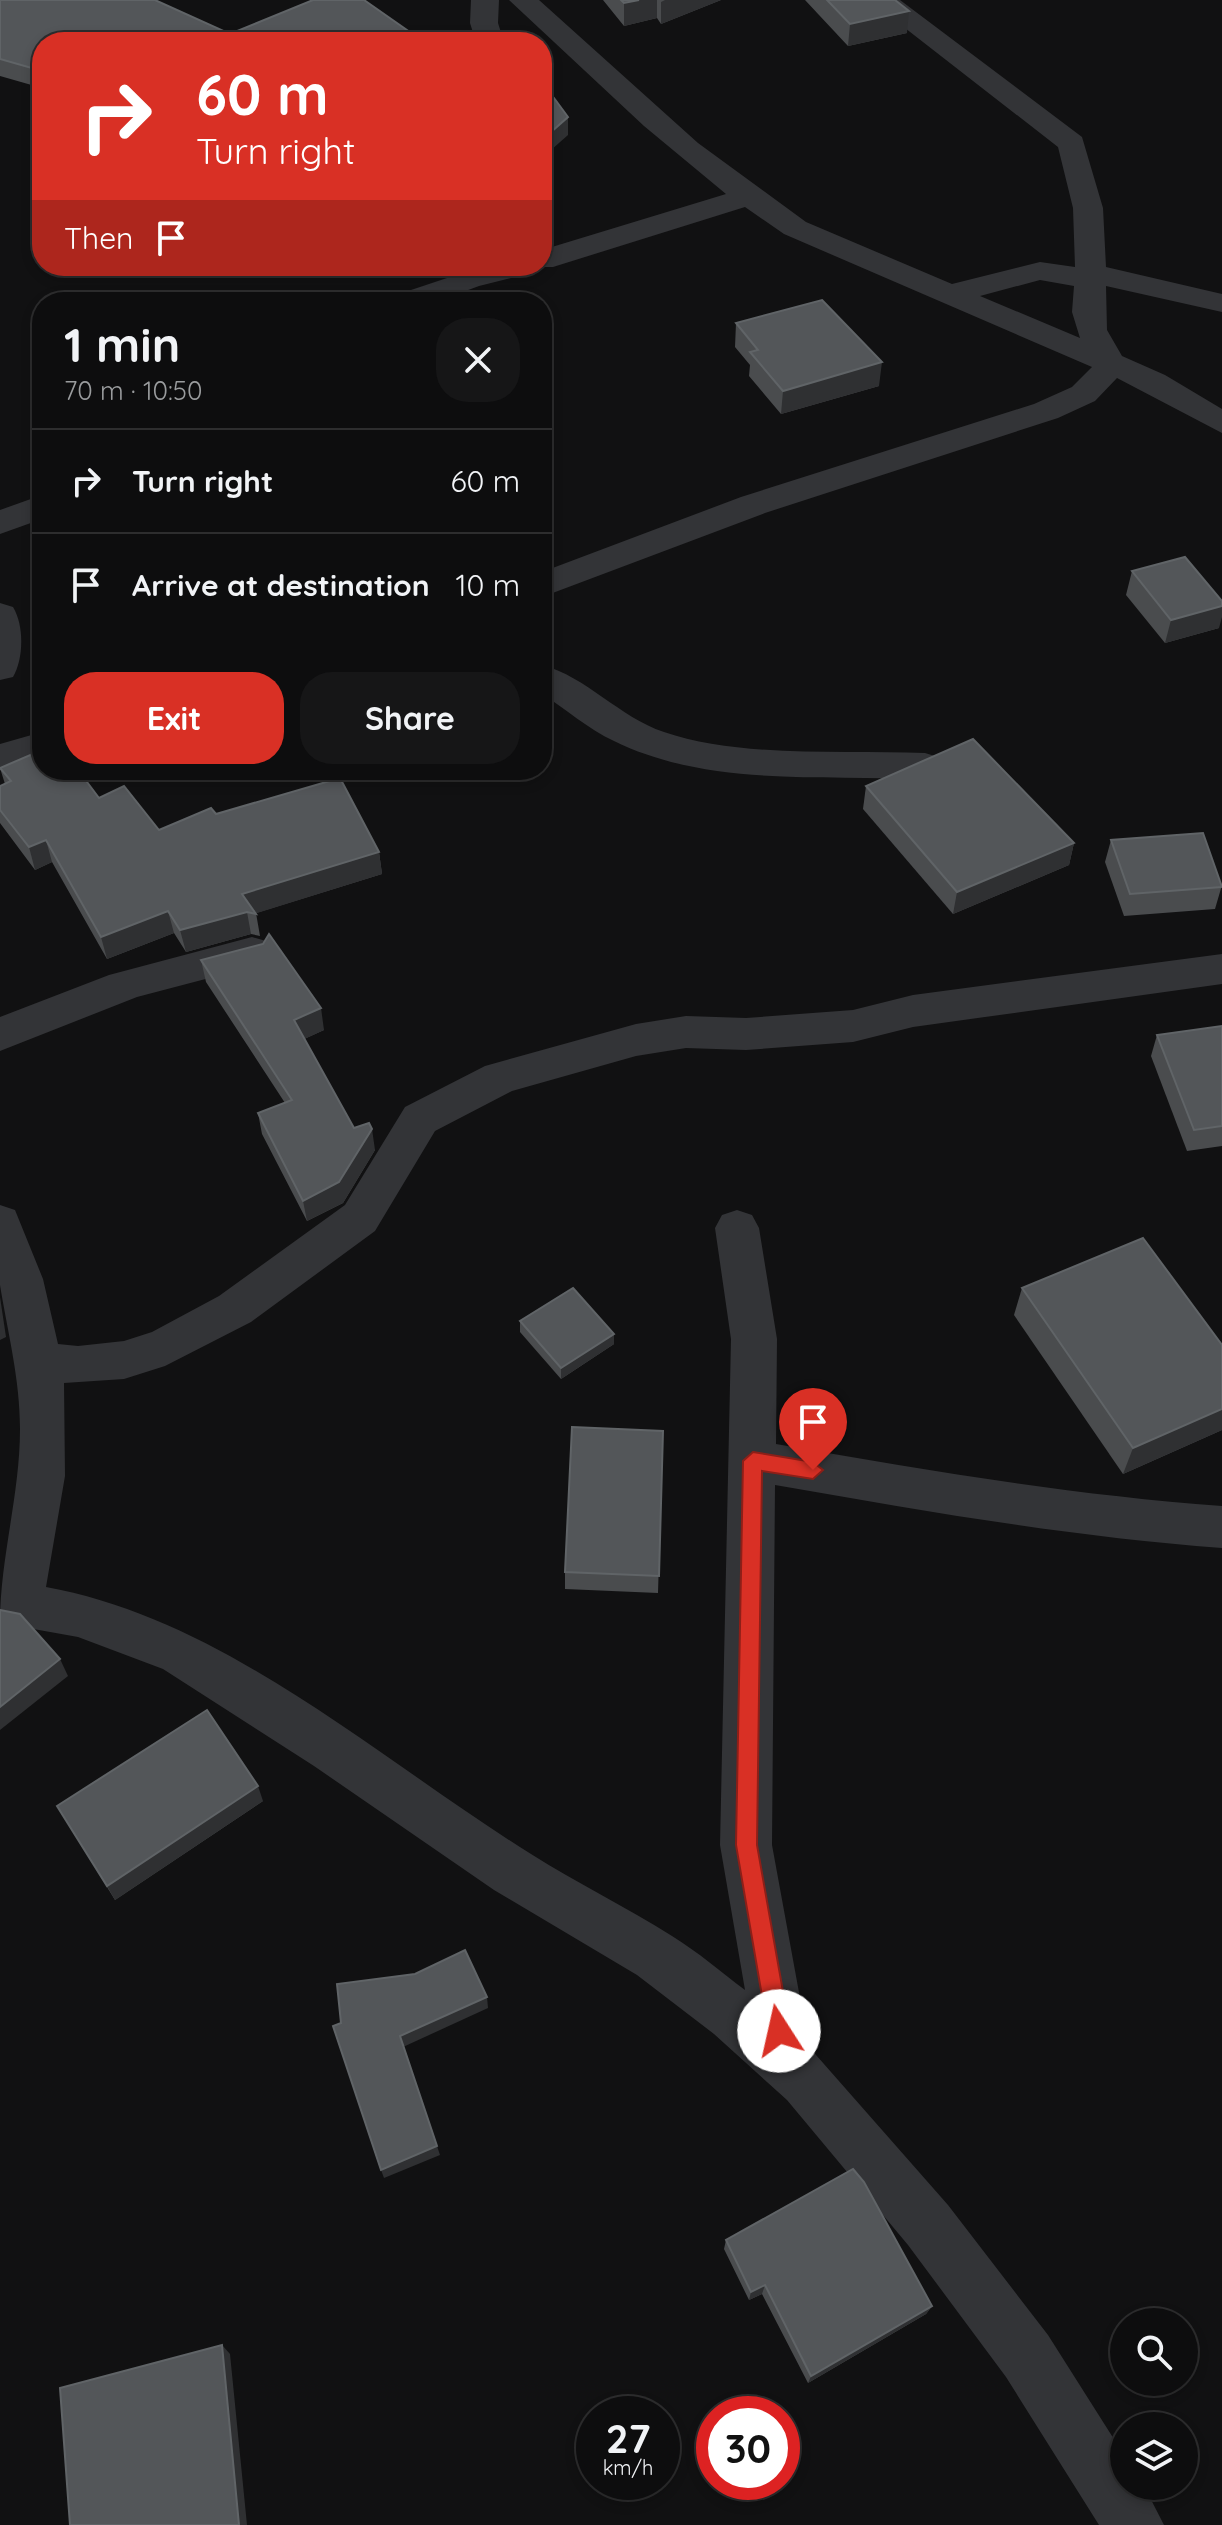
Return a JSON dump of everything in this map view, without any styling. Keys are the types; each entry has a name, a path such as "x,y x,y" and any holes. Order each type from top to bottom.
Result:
{"street":[{"path":"485,0 487,32"},
{"path":"523,0 678,144 747,197 795,228 1154,382 1222,423"},
{"path":"883,0 1072,143 1088,208 1089,321 1110,364"},
{"path":"552,257 747,197"},
{"path":"949,294 1040,271 1091,276 1222,303"},
{"path":"434,292 480,276"},
{"path":"552,581 753,505 1046,411 1101,382 1110,364"},
{"path":"0,523 32,510"},
{"path":"0,615 3,637 0,668"},
{"path":"552,683 629,733 683,751 739,757 925,766"},
{"path":"0,757 32,748"},
{"path":"0,1035 56,1009 133,982 252,952"},
{"path":"38,1361 78,1365 124,1360 165,1347 235,1309 360,1218 420,1119 500,1078 661,1036 853,1026 913,1011 1222,969"},
{"path":"0,1223 20,1267 38,1361 43,1460 10,1603 78,1615 180,1653 332,1749 512,1872 656,1956 733,2015 806,2081 928,2225 1018,2344 1134,2525"},
{"path":"737,1228 754,1339 746,1845 784,2061"},
{"path":"753,1461 1013,1506 1222,1527"}],"building":[{"path":"0,0 155,0 226,32 32,32 32,68 0,59"},
{"path":"313,0 364,0 410,32 235,32"},
{"path":"827,0 895,0 909,11 850,24"},
{"path":"552,99 568,117 552,131"},
{"path":"822,300 882,362 783,391 750,352 758,350 736,323"},
{"path":"1185,557 1222,601 1222,606 1171,620 1132,571"},
{"path":"973,739 1074,843 957,892 866,786"},
{"path":"32,754 32,780 86,780 99,798 124,786 159,830 211,808 216,814 341,780 379,852 242,894 256,914 247,912 180,930 168,911 101,937 46,840 29,847 0,810 0,786 11,781 0,768"},
{"path":"1203,833 1222,887 1130,894 1111,840"},
{"path":"269,934 321,1008 294,1020 354,1128 369,1123 372,1129 339,1182 303,1201 258,1113 292,1100 201,960 263,944"},
{"path":"1222,1026 1222,1126 1194,1130 1157,1035"},
{"path":"1143,1238 1222,1345 1222,1409 1133,1448 1022,1288"},
{"path":"573,1288 614,1334 561,1368 520,1321"},
{"path":"572,1427 663,1431 659,1576 565,1572"},
{"path":"0,1610 20,1614 60,1659 0,1707"},
{"path":"207,1710 258,1786 107,1886 57,1806"},
{"path":"465,1950 487,1997 400,2036 437,2146 381,2170 333,2026 341,2023 337,1984 415,1974"},
{"path":"853,2169 864,2182 932,2306 811,2376 765,2285 751,2292 726,2240"},
{"path":"222,2345 239,2525 70,2525 60,2388"}],"route":[{"path":"779,2031 746,1845 753,1461 813,1470"}]}
